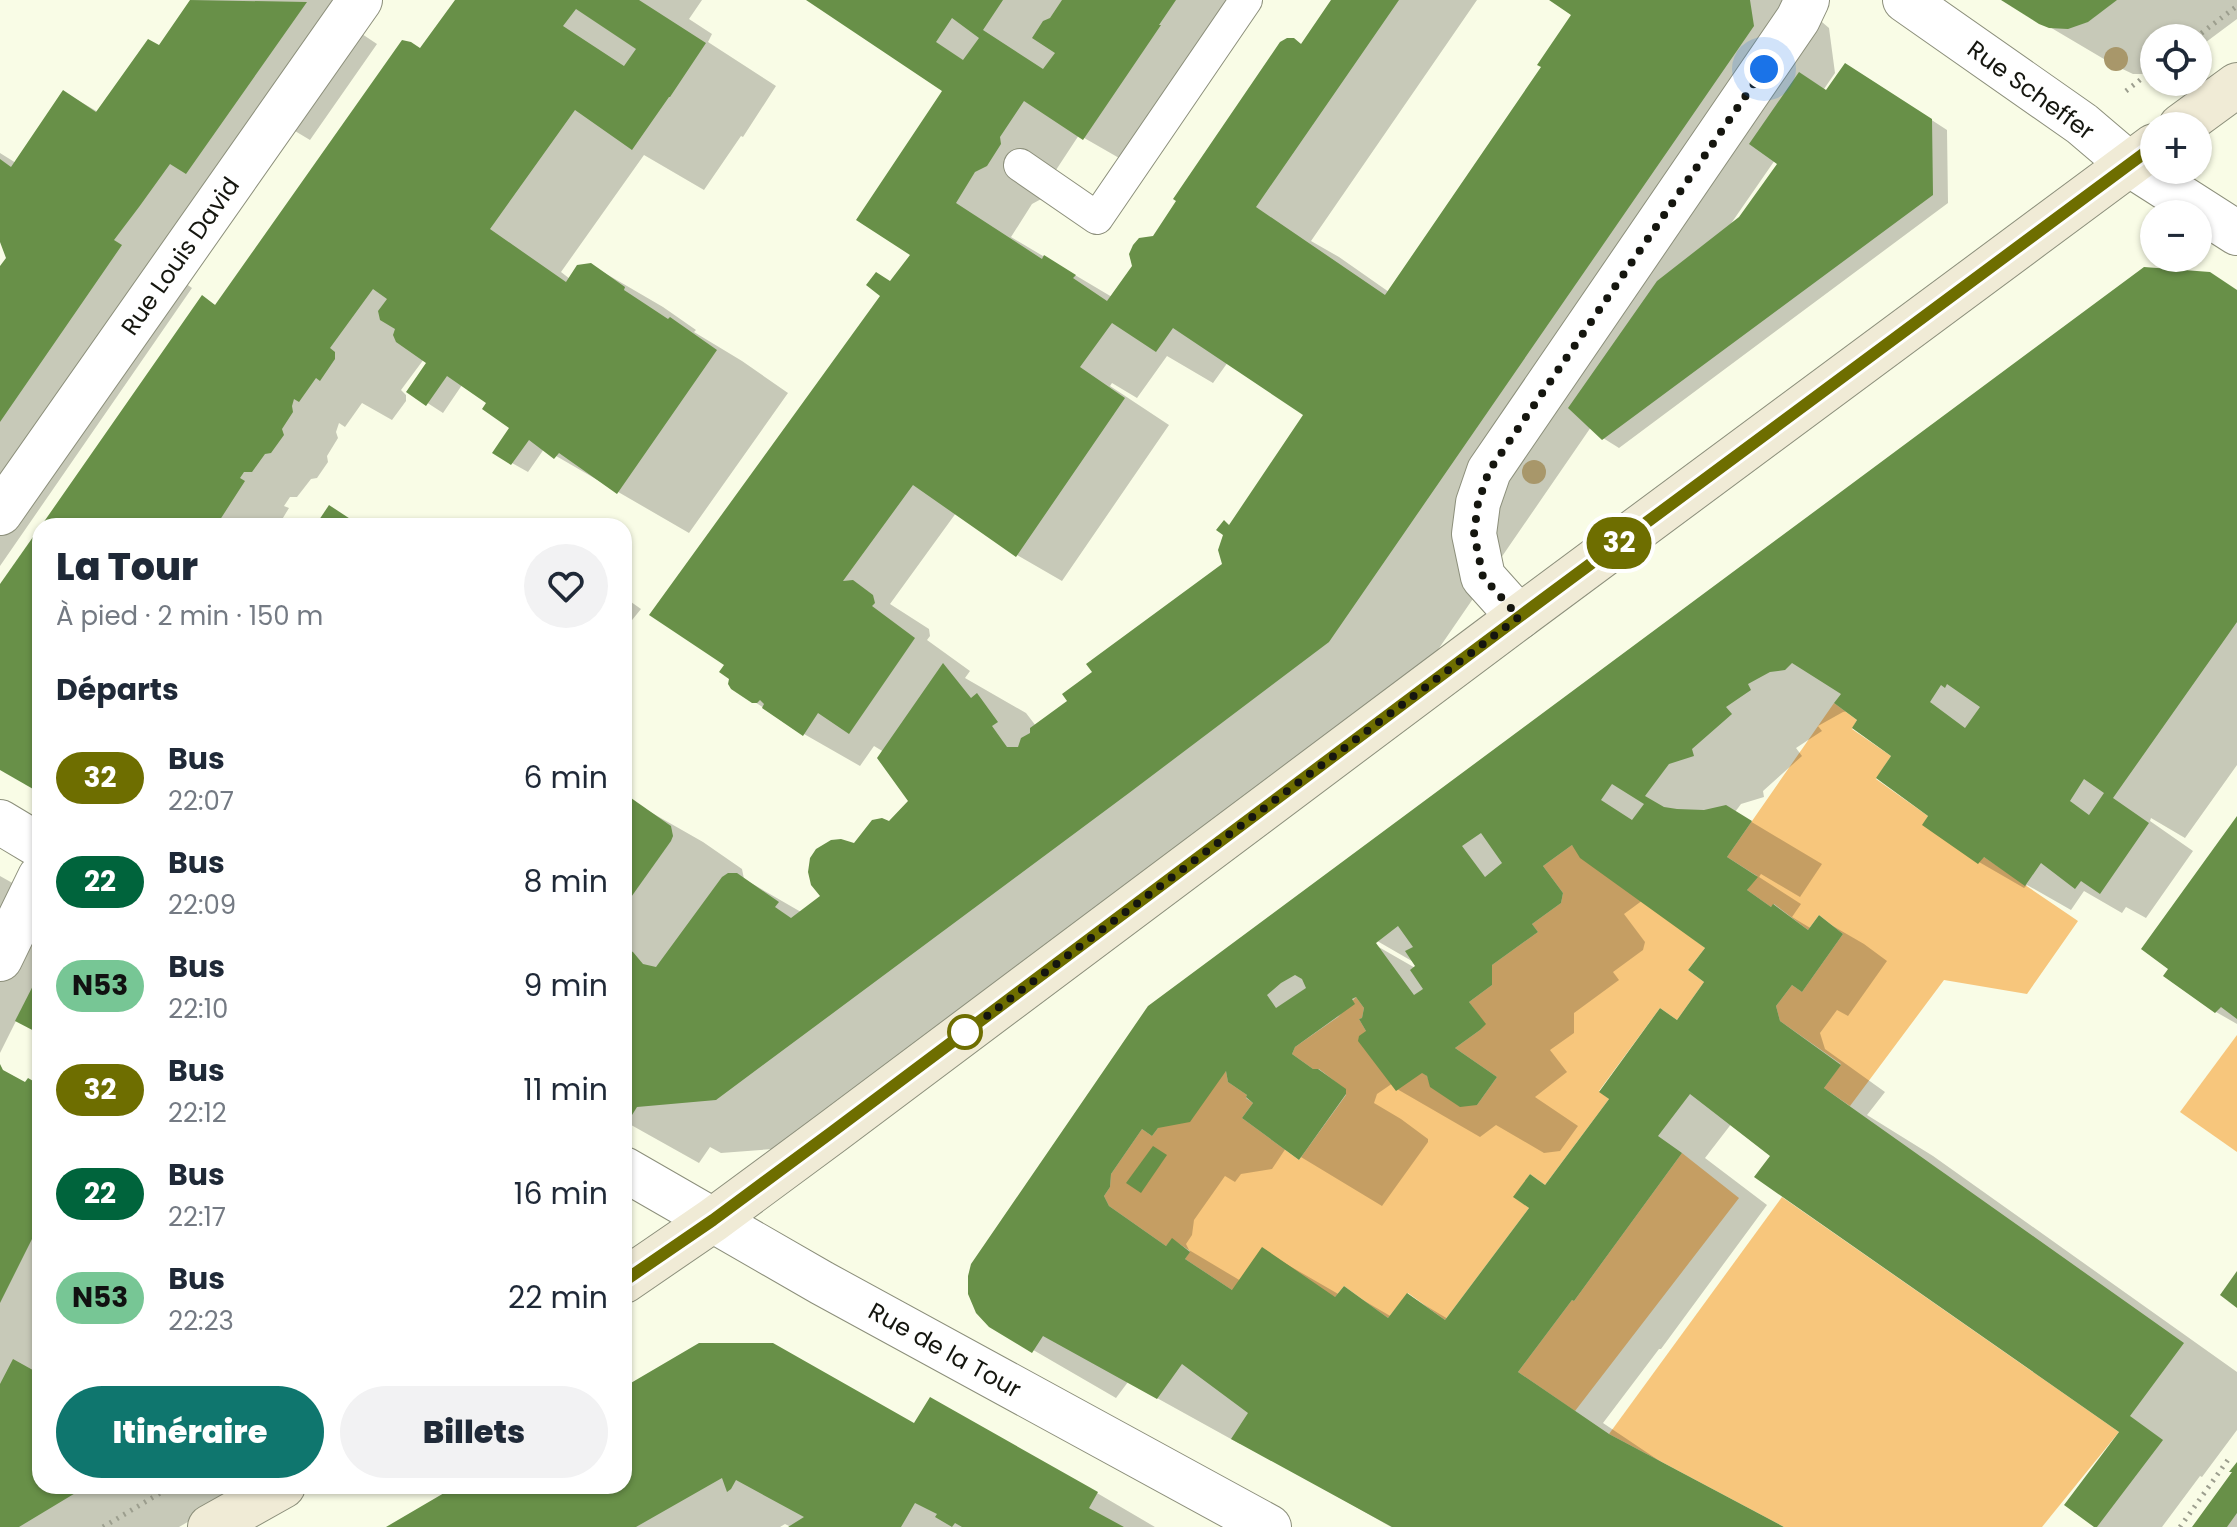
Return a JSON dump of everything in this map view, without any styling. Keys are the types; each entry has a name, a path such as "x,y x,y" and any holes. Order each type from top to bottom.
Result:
{"main road":[{"path":"2200,112 2237,85"},
{"path":"632,1276 713,1220 2140,156"},
{"path":"210,1527 269,1494"}],"street":[{"name":"Rue Louis David","path":"0,513 360,0"},
{"path":"1519,617 1483,577 1474,534 1478,503 1489,471 1798,19 1807,0"},
{"name":"Rue Scheffer","path":"1905,0 2082,124 2140,154"},
{"name":"Rue Scheffer","path":"2177,184 2237,233"},
{"path":"0,822 32,841"},
{"path":"0,959 32,893"},
{"name":"Rue de la Tour","path":"632,1174 835,1290 1269,1527"}],"lane":[{"path":"1020,165 1097,218 1246,0"}],"path":[{"path":"2212,25 2237,6"},
{"path":"2180,1527 2230,1457"},
{"path":"103,1527 159,1494"}],"shaded area":[{"path":"1834,703 1857,720 1852,729 1891,756 1876,779 1928,816 1923,825 1984,857 2078,921 2027,994 1944,980 1850,1106 1824,1088 1841,1064 1780,1021 1776,1006 1792,985 1802,992 1843,934 1819,915 1808,930 1774,904 1771,907 1747,890 1757,876 1727,857"},
{"path":"1572,845 1705,948 1688,970 1704,982 1677,1020 1660,1008 1599,1091 1609,1099 1545,1185 1530,1174 1514,1197 1529,1208 1445,1320 1408,1293 1388,1318 1344,1286 1335,1297 1232,1290 1185,1259 1190,1251 1172,1239 1166,1246 1109,1206 1104,1196 1110,1187 1111,1174 1142,1129 1152,1136 1226,1071 1228,1082 1253,1103 1242,1118 1299,1160 1346,1095 1346,1090 1319,1069 1313,1069 1292,1054 1295,1047 1338,1017 1356,997 1364,1008 1359,1019 1366,1031 1427,1076 1431,1087 1477,1105 1497,1077 1455,1048 1485,1024 1469,1002 1492,985 1492,965 1538,932 1532,924 1561,903 1563,893 1543,866"},
{"path":"2237,1035 2237,1152 2180,1112"},
{"path":"1682,1153 1739,1198 1575,1411 1518,1372"},
{"path":"1782,1197 2119,1432 2042,1527 1784,1527 1609,1434"}],"building":[{"path":"190,0 307,2 186,174 170,164 114,240 122,245 0,422 0,266 6,258 0,242 0,159 11,167 63,90 96,112 148,39 159,45"},
{"path":"455,0 639,0 706,43 632,150 575,110 490,229 566,282 577,265 591,263 625,287 624,290 717,350 617,494 559,453 554,459 529,440 511,465 492,453 509,428 482,409 486,403 447,376 426,406 406,392 426,363 396,342 393,335 395,329 380,320 378,311 387,299 373,289 330,348 335,352 335,359 320,381 316,378 299,402 294,399 293,412 282,429 284,435 252,472 244,472 240,478 245,481 221,518 47,518 202,295 215,305 402,40 420,48","holes":["576,9 636,49 624,66 563,26"]},
{"path":"806,0 1003,0 983,30 1043,69 1055,53 1032,38 1062,0 1176,0 1083,140 1024,101 1000,137 1001,144 987,166 975,172 956,203 1042,259 1044,255 1076,275 1073,278 1107,301 1132,266 1129,254 1133,245 1139,238 1153,236 1176,201 1173,199 1280,42 1294,38 1301,44 1331,0 1399,0 1256,207 1385,295 1541,67 1537,65 1571,15 1549,0 1750,0 1754,26 1329,642 716,1100 637,1107 632,1115 632,951 643,964 656,967 728,873 737,873 779,902 775,907 791,918 820,896 811,885 808,872 810,858 816,849 831,840 854,843 872,820 882,818 889,821 908,801 877,758 943,663 971,698 977,693 998,722 992,726 1007,747 1018,747 1021,738 1030,733 1030,728 1067,701 1062,694 1092,672 1086,664 1222,564 1218,550 1223,535 1216,530 1224,520 1229,525 1303,415 1173,328 1156,352 1112,323 1080,367 1125,398 1016,557 913,485 843,581 853,580 873,595 875,603 872,606 915,638 849,734 818,713 803,736 762,708 764,704 760,700 752,703 731,689 729,679 719,672 724,665 649,615 880,296 866,285 876,272 890,281 910,255 856,220 942,91","holes":["952,18 979,38 963,60 936,42"]},
{"path":"2001,0 2117,0 2088,22 2068,29 2039,24"},
{"path":"1845,63 1932,119 1933,195 1602,440 1568,408 1657,281 1739,217 1777,164 1749,144 1799,72 1826,90"},
{"path":"2140,270 2210,272 2237,290 2237,622 2113,798 2149,823 2100,894 2081,881 2075,889 2041,863 2025,886 1984,857 1978,864 1922,825 1928,816 1876,778 1891,756 1852,728 1857,720 1834,703 1841,694 1792,663 1785,670 1770,672 1748,684 1751,690 1726,707 1732,714 1692,749 1694,756 1669,764 1645,796 1664,807 1677,809 1704,810 1726,805 1752,821 1727,857 1758,877 1747,890 1771,907 1773,904 1808,930 1819,915 1843,934 1802,992 1792,985 1776,1006 1780,1021 1841,1065 1824,1088 2184,1343 2130,1416 2163,1440 2097,1527 2064,1505 2119,1432 1754,1177 1770,1156 1690,1094 1658,1136 1682,1153 1518,1372 1609,1434 1784,1527 1392,1527 1231,1439 1248,1413 1182,1364 1157,1399 1043,1336 1032,1353 989,1327 976,1313 968,1294 971,1264 1148,1006","holes":["1947,684 1980,707 1965,728 1930,702 1941,685 1945,688","2084,779 2104,793 2089,815 2070,801","1612,784 1644,804 1632,820 1601,800","1481,833 1502,863 1485,877 1462,846","1572,845 1580,858 1705,948 1688,970 1704,982 1677,1020 1660,1008 1599,1092 1609,1099 1545,1185 1530,1174 1513,1197 1529,1208 1445,1320 1407,1293 1388,1318 1344,1286 1335,1297 1262,1247 1232,1290 1185,1259 1190,1252 1172,1238 1166,1246 1109,1206 1104,1196 1110,1187 1111,1174 1142,1129 1152,1136 1158,1128 1190,1122 1226,1071 1228,1082 1253,1103 1242,1118 1299,1160 1346,1094 1346,1089 1292,1054 1295,1047 1355,1004 1352,999 1356,997 1364,1008 1359,1019 1366,1031 1358,1041 1396,1091 1422,1073 1427,1076 1430,1087 1460,1107 1477,1105 1497,1077 1455,1048 1486,1024 1469,1002 1492,985 1492,965 1538,932 1532,924 1561,903 1563,893 1543,866","1398,926 1413,947 1405,951 1415,966 1410,970 1423,989 1414,995 1376,943","1295,975 1302,979 1306,988 1276,1008 1267,995"]},
{"path":"329,505 349,518 320,518"},
{"path":"32,538 32,788 0,770 0,584"},
{"path":"632,799 671,826 671,841 632,896"},
{"path":"2237,816 2237,1019 2221,1007 2215,1013 2163,976 2168,969 2141,949"},
{"path":"32,988 32,1030 15,1021"},
{"path":"0,1064 3,1070 25,1082 28,1078 32,1080 32,1239 0,1303"},
{"path":"1153,1146 1167,1155 1141,1193 1126,1183"},
{"path":"2237,1271 2237,1308 2220,1295"},
{"path":"699,1343 773,1343 914,1423 930,1397 1098,1492 1089,1508 1124,1527 962,1527 955,1523 952,1527 935,1517 937,1514 915,1503 901,1527 788,1527 804,1517 736,1480 727,1492 722,1478 636,1527 386,1527 442,1494 632,1494 632,1382"},
{"path":"13,1359 32,1370 32,1494 74,1494 19,1527 0,1527 0,1384"},
{"path":"2237,1462 2237,1513 2227,1527 2192,1527 2232,1472 2229,1472"}],"bus line":[{"name":"32","path":"632,1276 832,1132 2140,156"}],"route":[{"path":"965,1032 959,1037 1519,617 1483,577 1474,534 1478,503 1489,471 1764,69"}]}
